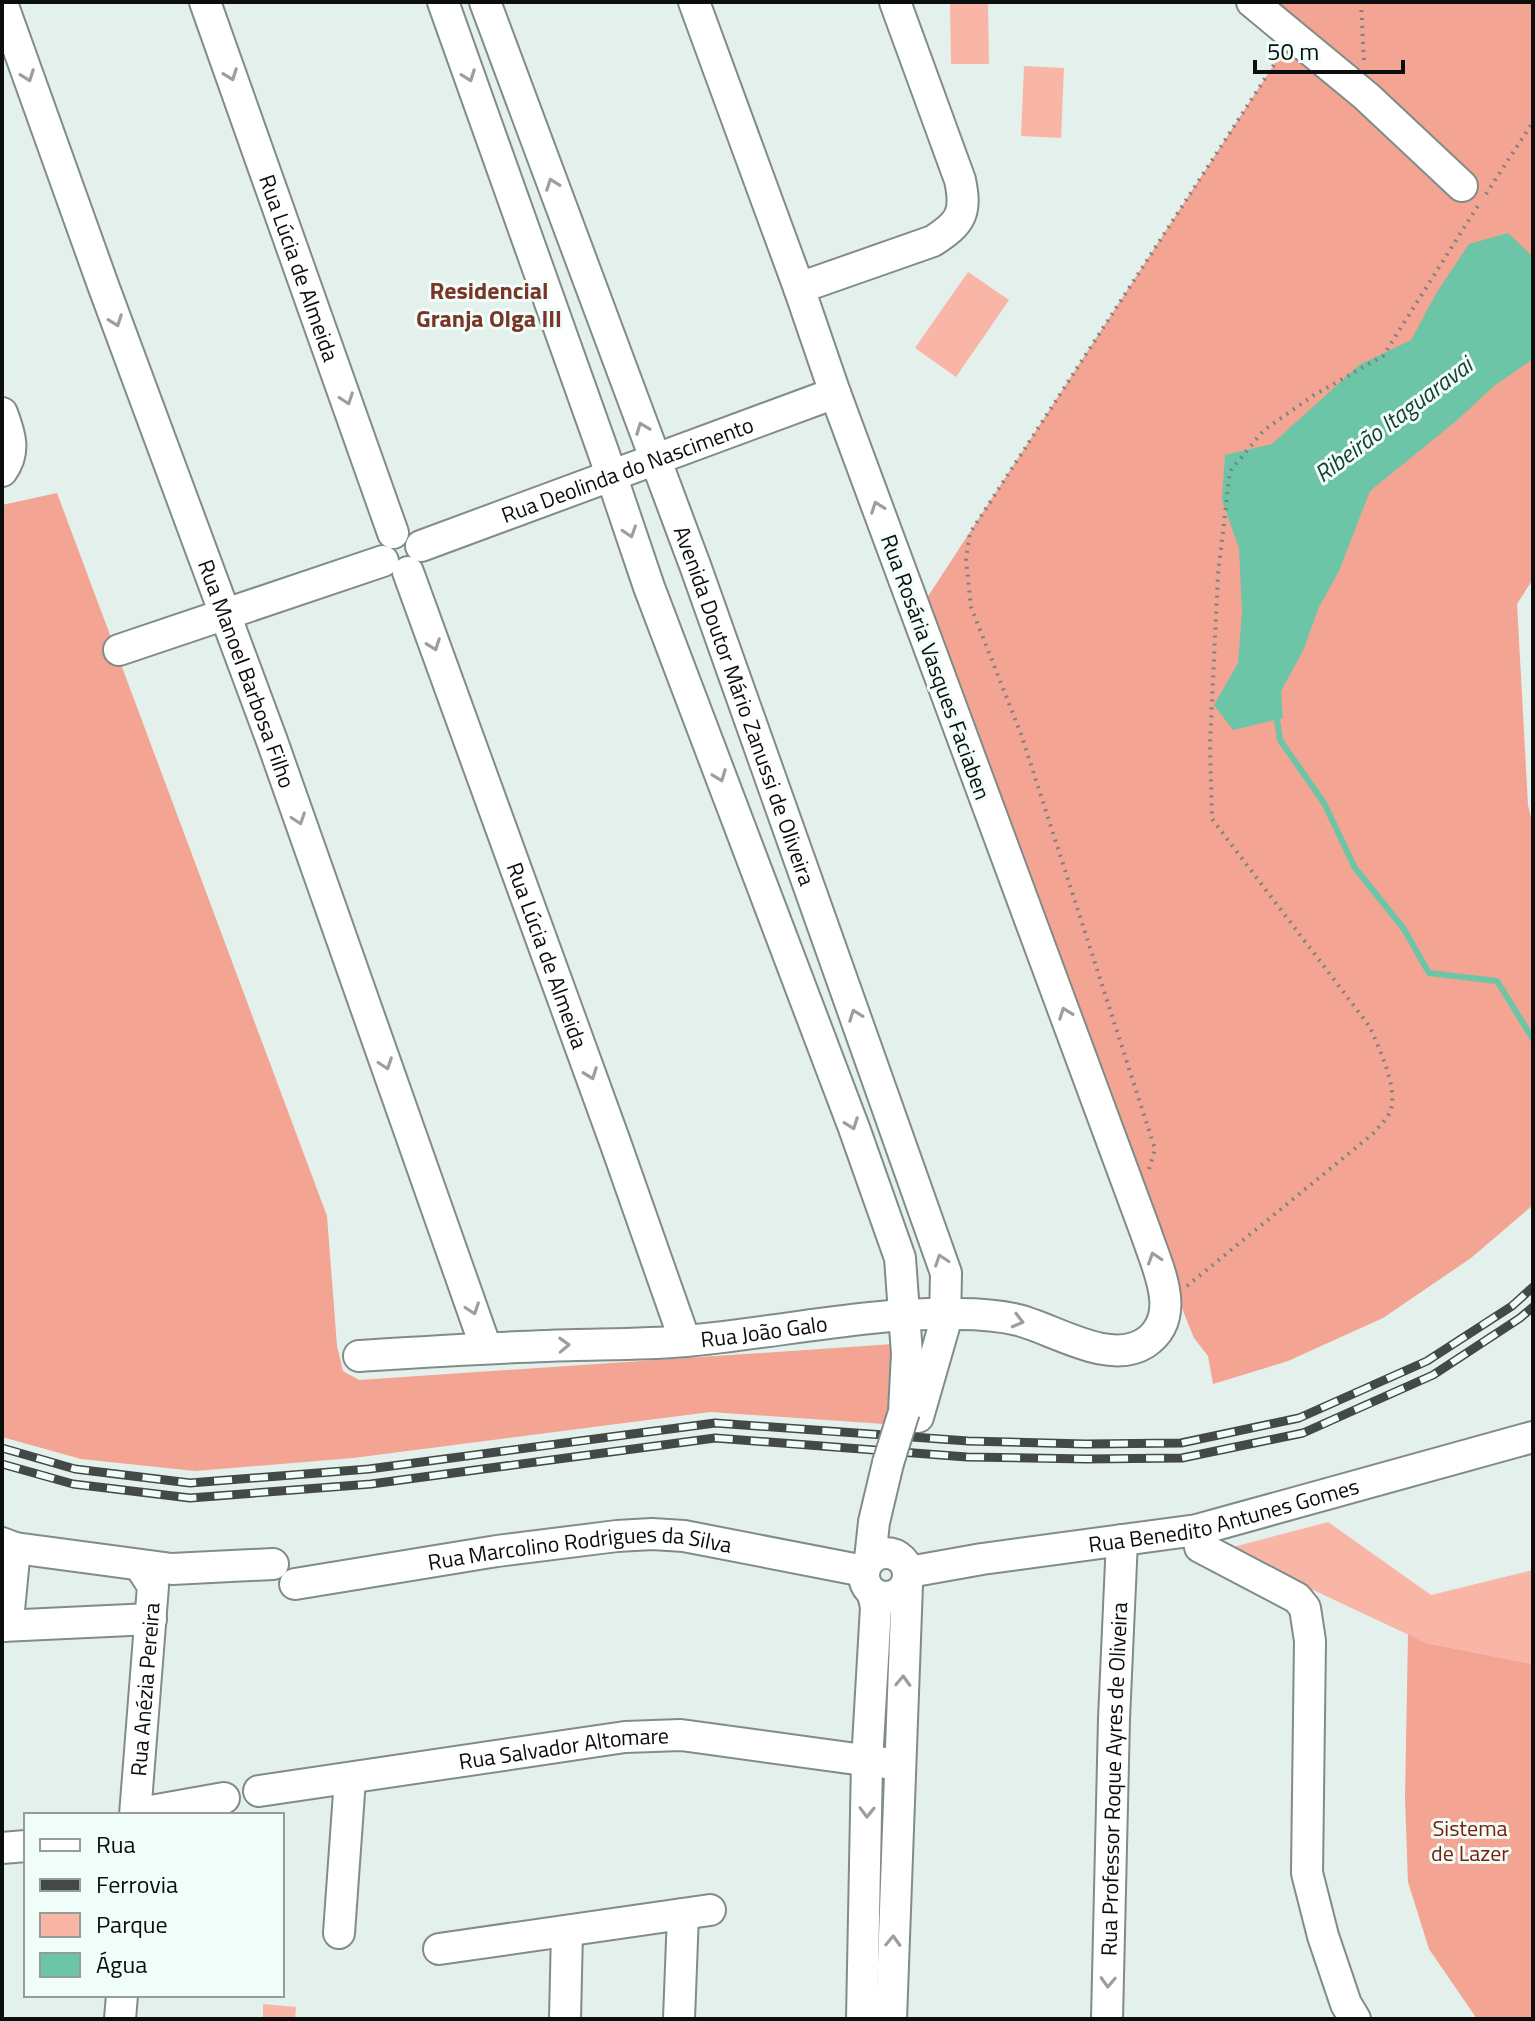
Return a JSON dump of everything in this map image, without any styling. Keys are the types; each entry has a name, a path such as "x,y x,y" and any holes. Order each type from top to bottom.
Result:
{"street":[{"name":"Rua Lúcia de Almeida","path":"205,2 685,1341"},
{"name":"Avenida Doutor Mário Zanussi de Oliveira","path":"443,2 649,587 843,1098 900,1258 911,1414"},
{"name":"Avenida Doutor Mário Zanussi de Oliveira","path":"485,2 696,568 946,1273 946,1313 911,1414"},
{"name":"Rua Rosária Vasques Faciaben","path":"694,2 1137,1210 1167,1303"},
{"path":"799,288 933,241 953,229 961,215 964,202 960,180 895,2"},
{"path":"1252,2 1366,96 1462,186"},
{"name":"Rua Manoel Barbosa Filho","path":"2,3 486,1348"},
{"name":"Rua Deolinda do Nascimento","path":"119,650 401,553 835,393"},
{"path":"2,413 11,447 9,461 2,471"},
{"name":"Rua João Galo","path":"359,1356 685,1341 946,1313 985,1314 1021,1321 1085,1344 1108,1350 1129,1350 1146,1342 1157,1331 1165,1319 1167,1303"},
{"path":"891,2019 900,1765 886,1573 874,1522 911,1414"},
{"name":"Rua Benedito Antunes Gomes","path":"886,1573 1197,1530 1533,1437"},
{"path":"1197,1530 1200,1547 1297,1598 1305,1608 1310,1641 1307,1873 1323,1936 1346,2004 1355,2019"},
{"name":"Rua Marcolino Rodrigues da Silva","path":"295,1584 497,1551 652,1534 684,1536 886,1573"},
{"name":"Rua Professor Roque Ayres de Oliveira","path":"1107,2019 1122,1540"},
{"path":"151,1619 3,1626 9,1610 8,1545 172,1569 273,1564"},
{"name":"Rua Anézia Pereira","path":"135,1813 153,1586 140,1566"},
{"path":"862,2019 867,1762 876,1607 886,1573"},
{"name":"Rua Salvador Altomare","path":"259,1791 625,1737 681,1735 900,1765"},
{"path":"339,1933 350,1779"},
{"path":"149,1813 224,1798"},
{"path":"2,1848 24,1846"},
{"path":"439,1949 696,1912 679,2019"},
{"path":"565,2019 567,1931"},
{"path":"120,2019 122,1997"}],"path":[{"path":"1361,2 1366,96"},
{"path":"1137,1210 1155,1149 1021,734 971,607 966,559 970,533 1293,36"},
{"path":"1167,1303 1375,1132 1390,1111 1391,1091 1386,1066 1370,1027 1212,819 1210,744 1217,589 1230,471 1264,430 1314,395 1383,356 1533,122"}],"green space":[{"path":"950,2 988,2 989,64 951,64"},
{"path":"1279,2 1533,2 1533,579 1517,604 1528,805 1533,826 1533,1205 1471,1258 1383,1318 1288,1361 1213,1384 1208,1356 1194,1338 1185,1316 927,598 1284,49 1300,31 1279,14"},
{"path":"1024,66 1064,68 1061,138 1021,136"},
{"path":"968,272 1009,300 956,377 915,348"},
{"path":"57,493 327,1216 337,1346 343,1371 359,1380 894,1344 897,1404 884,1424 710,1412 353,1458 195,1471 81,1459 2,1437 2,505"},
{"path":"1328,1522 1431,1595 1533,1570 1533,1664 1426,1643 1226,1549"},
{"name":"Sistema de Lazer","path":"1408,1634 1426,1643 1533,1664 1533,2019 1477,2019 1429,1949 1408,1882 1405,1798"},
{"path":"263,2004 296,2007 295,2019 263,2019"}],"water":[{"path":"1508,233 1533,257 1533,359 1494,386 1370,491 1339,571 1319,607 1303,651 1281,691 1283,718 1233,730 1214,705 1238,663 1242,612 1239,548 1222,500 1225,455 1272,444 1359,365 1411,340 1437,292 1469,244"}],"waterway":[{"name":"Ribeirão Itaguaravai","path":"1276,713 1280,740 1324,803 1355,868 1404,929 1429,973 1497,981 1533,1039"}],"railway":[{"path":"2,1448 75,1469 190,1483 369,1469 715,1423 968,1441 1181,1443 1299,1418 1427,1361 1512,1306 1533,1287"},
{"path":"2,1464 73,1484 190,1498 371,1484 715,1438 967,1457 1182,1458 1303,1433 1433,1375 1533,1307"}],"district":[{"name":"Residencial Granja Olga III","path":"489,304"}]}
